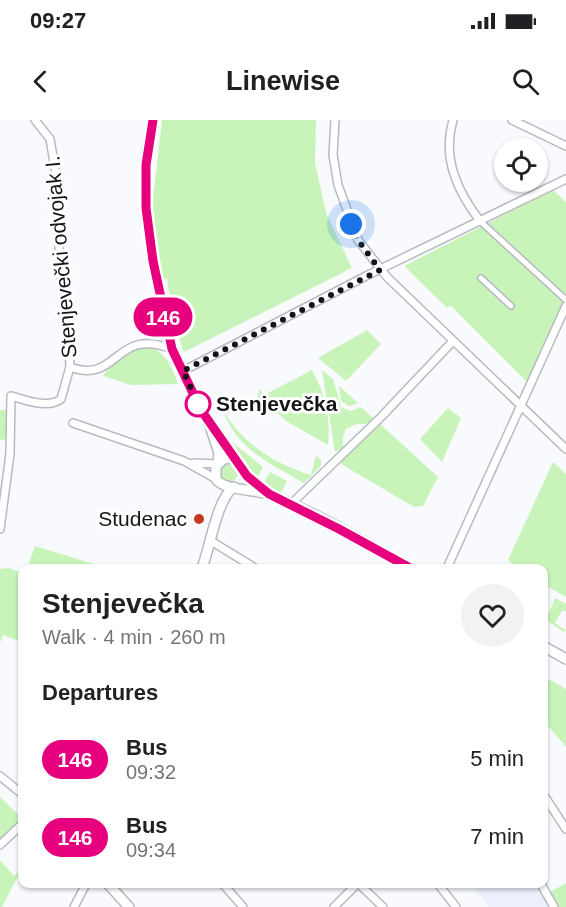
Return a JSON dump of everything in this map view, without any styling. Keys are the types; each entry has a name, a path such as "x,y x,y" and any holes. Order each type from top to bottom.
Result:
{"street":[{"name":"Stenjevečki odvojak I.","path":"0,529 10,454 11,396 48,404 61,399 70,367 67,308 60,275 57,180 50,139 35,120"},
{"path":"153,120 146,165 146,208 153,261 172,349 209,424 219,453 218,463 214,470 219,511 203,564"},
{"path":"334,120 333,155 341,197 358,240 380,270 566,449"},
{"path":"453,120 449,143 453,174 460,191 480,221 566,300"},
{"path":"512,120 566,146"},
{"path":"183,371 380,270 566,179"},
{"path":"481,278 511,306"},
{"path":"449,564 566,306"},
{"path":"291,504 381,418 453,341"},
{"path":"70,367 88,372 100,369 127,348 145,342 172,349"},
{"path":"73,423 201,465 218,463 225,458 235,459"},
{"path":"209,424 244,471 269,494"},
{"path":"184,461 226,487 269,494 291,504 403,564"},
{"path":"219,511 233,487 242,480 244,471"},
{"path":"212,541 249,564"},
{"path":"548,649 566,659"},
{"path":"0,776 18,791"},
{"path":"548,802 566,829"},
{"path":"0,845 18,828"},
{"path":"74,907 84,888"},
{"path":"111,888 120,903 129,907"},
{"path":"226,888 238,905"},
{"path":"334,907 354,888"},
{"path":"362,888 383,907"},
{"path":"441,888 456,907"},
{"path":"543,888 554,907"}],"shaded area":[{"path":"474,888 538,888 549,907 489,907"}],"green space":[{"path":"162,120 316,120 315,163 326,213 352,268 184,352 174,323 167,279 163,279 152,208"},
{"path":"553,190 566,202 566,296 527,382 450,305 447,308 404,266"},
{"path":"367,330 381,344 346,381 318,358"},
{"path":"146,346 163,355 178,384 131,385 103,376 121,356 133,349"},
{"path":"312,370 326,406 329,425 328,445 286,421 263,399 257,403 256,401 260,389 264,395"},
{"path":"322,370 333,379 341,407 350,411 361,407 374,419 370,424 357,424 346,429 343,448 335,452"},
{"path":"339,386 358,403 349,406 341,401"},
{"path":"448,408 461,418 442,462 420,439"},
{"path":"0,410 7,410 7,439 0,440"},
{"path":"223,410 250,443 272,459 311,475 316,455 321,460 321,466 304,483 279,469 256,454 236,435"},
{"path":"380,424 438,477 423,506 414,507 341,464 344,457"},
{"path":"232,442 263,467 256,480 246,462 229,443"},
{"path":"553,462 566,474 566,597 548,587 548,564 512,564 508,560"},
{"path":"225,464 233,464 238,469 236,480 225,482 220,477 220,469"},
{"path":"270,472 287,481 281,493 263,484"},
{"path":"35,546 94,564 28,564"},
{"path":"9,568 18,571 18,641 3,635 0,643 0,569"},
{"path":"555,598 566,604 566,611 562,611 555,623 566,630 564,632 548,621"},
{"path":"548,679 566,689 566,747 548,726"},
{"path":"0,797 18,814 18,822 0,839"},
{"path":"0,860 14,876 18,872 18,876 0,907"},
{"path":"566,883 566,907 558,907 550,892"}],"bus line":[{"name":"146","path":"153,120 146,165 148,234 164,321 172,349 201,410 247,476 269,494 403,564"}],"place":[{"name":"Stenjevečka","path":"198,404"},
{"name":"Studenac","path":"199,519"}],"route":[{"path":"198,404 201,410 183,371 380,270 358,240 351,224"}]}
